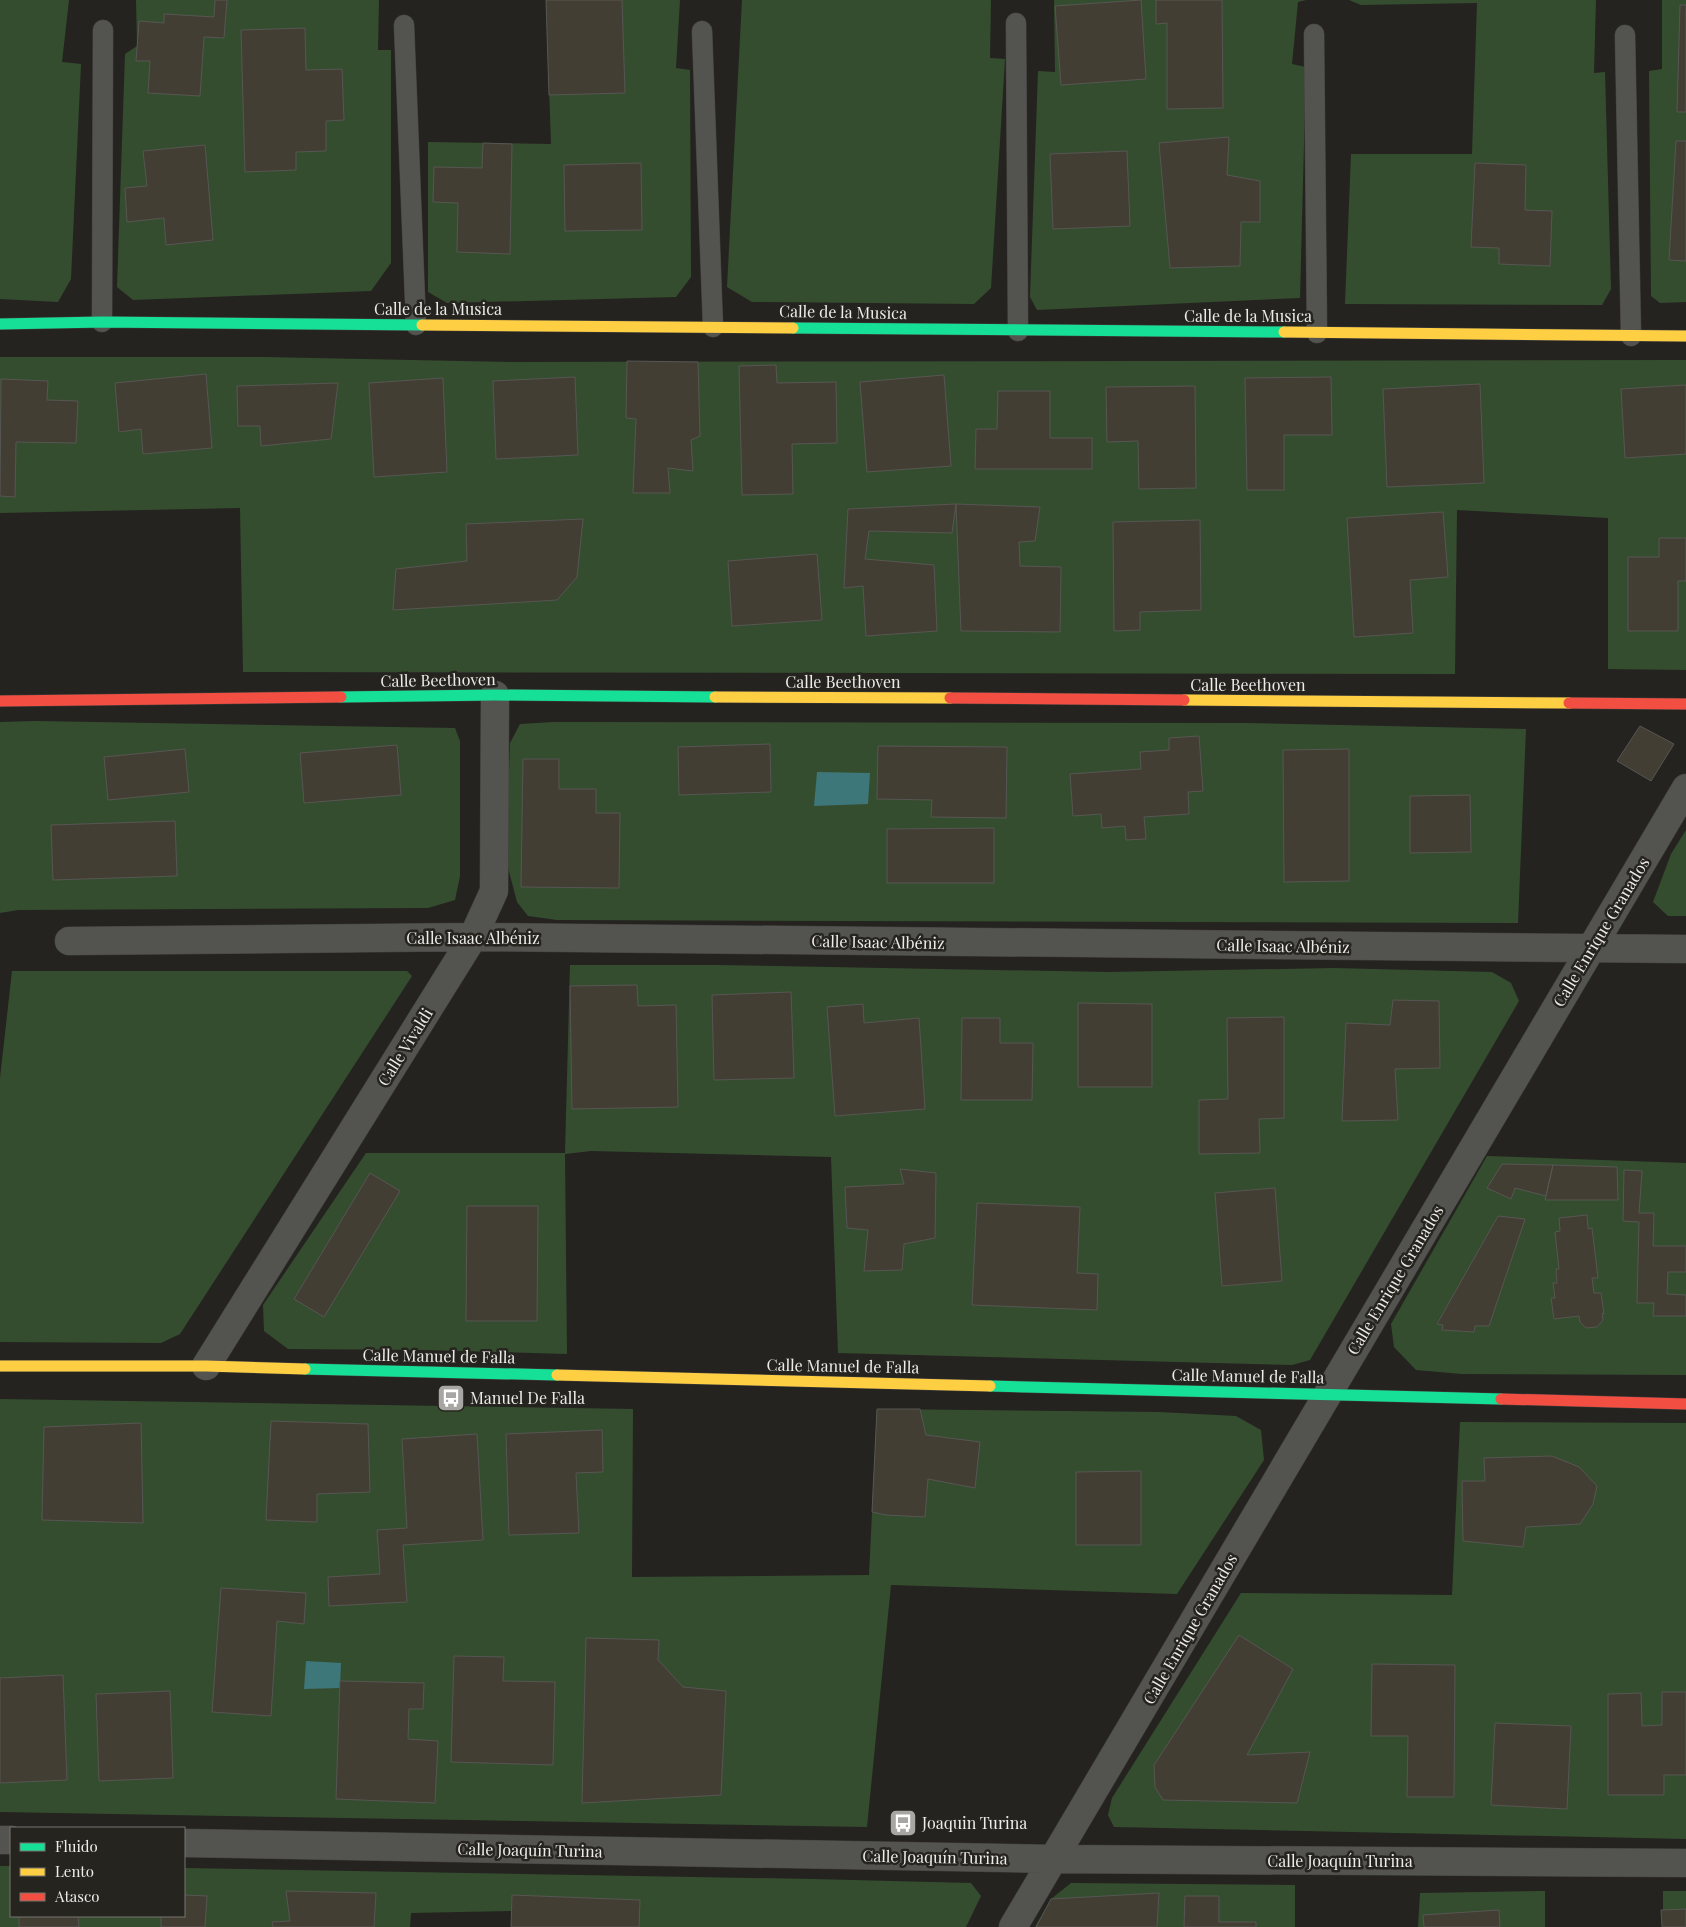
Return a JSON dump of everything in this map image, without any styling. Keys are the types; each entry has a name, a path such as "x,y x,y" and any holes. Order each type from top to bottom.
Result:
{"street":[{"name":"Calle de la Musica","path":"0,324 102,322 1686,336"},
{"name":"Calle Beethoven","path":"0,701 495,695 1686,704"},
{"name":"Calle Vivaldi","path":"206,1366 473,937 494,891 495,695"},
{"name":"Calle Enrique Granados","path":"1013,1927 1055,1860 1327,1394 1686,788"},
{"name":"Calle Isaac Albéniz","path":"69,941 473,937 1686,949"},
{"name":"Calle Manuel de Falla","path":"0,1366 206,1366 1686,1404"},
{"name":"Calle Joaquín Turina","path":"185,1843 1055,1860 1686,1863"}],"lane":[{"path":"1016,23 1018,330"},
{"path":"404,25 416,325"},
{"path":"102,322 103,30"},
{"path":"702,31 713,327"},
{"path":"1314,34 1317,333"},
{"path":"1625,35 1631,336"}],"green space":[{"path":"0,0 69,0 62,62 81,64 71,279 58,302 0,299"},
{"path":"136,0 379,0 378,50 391,50 391,263 371,291 133,300 117,287 125,54 137,46"},
{"path":"546,0 680,0 676,68 690,70 691,277 676,297 447,303 428,292 428,142 551,144"},
{"path":"742,0 991,0 990,58 1005,59 991,288 974,304 752,302 727,287"},
{"path":"1054,0 1306,0 1298,2 1292,64 1306,67 1300,298 1037,310 1030,297 1038,71 1055,72"},
{"path":"1349,0 1596,0 1594,73 1605,72 1611,289 1602,305 1345,304 1351,154 1472,154 1477,3 1361,5"},
{"path":"1662,0 1686,0 1686,302 1660,303 1651,296 1649,71 1662,69"},
{"path":"0,357 265,357 510,362 1686,360 1686,670 1608,669 1608,518 1457,510 1455,674 243,672 240,508 0,513"},
{"path":"0,722 455,728 460,741 460,876 455,900 428,908 18,910 0,913"},
{"path":"553,722 1245,723 1526,729 1518,923 557,920 528,916 517,902 506,860 510,743 520,724"},
{"path":"1686,830 1686,916 1668,916 1653,902 1671,854"},
{"path":"570,965 716,965 1109,972 1334,968 1492,972 1511,983 1519,1001 1310,1360 1292,1365 838,1353 831,1157 591,1151 565,1154 567,1354 288,1349 264,1331 263,1305 366,1153 565,1153"},
{"path":"12,971 407,971 412,976 180,1334 161,1343 0,1342 0,1078"},
{"path":"1487,1156 1686,1163 1686,1375 1462,1374 1416,1370 1394,1347 1391,1324"},
{"path":"0,1399 633,1409 632,1577 869,1575 877,1409 1159,1412 1236,1416 1261,1430 1264,1460 1177,1594 891,1585 867,1827 0,1812"},
{"path":"1460,1422 1686,1423 1686,1839 1114,1827 1108,1815 1112,1798 1241,1593 1452,1595"},
{"path":"0,1866 10,1866 10,1917 185,1917 185,1868 971,1883 981,1896 966,1927 511,1927 511,1911 411,1913 410,1927 0,1927"},
{"path":"1071,1883 1295,1885 1295,1927 1035,1927 1051,1899"},
{"path":"1545,1891 1545,1927 1418,1927 1420,1893"},
{"path":"1663,1891 1686,1891 1686,1927 1663,1927"}],"water":[{"path":"817,772 870,773 868,804 814,806"},
{"path":"306,1661 341,1663 340,1688 304,1689"}],"building":[{"path":"215,0 227,0 224,38 204,37 200,96 148,93 150,61 136,61 139,21 164,23 164,14 214,17"},
{"path":"546,0 622,0 625,93 549,95"},
{"path":"1141,0 1146,79 1061,85 1055,6"},
{"path":"1156,0 1222,0 1223,108 1167,109 1167,23 1156,24"},
{"path":"1680,5 1686,5 1686,112 1677,112"},
{"path":"305,28 306,70 342,69 344,120 326,121 326,151 296,152 296,170 245,172 241,30"},
{"path":"1229,137 1227,175 1260,181 1260,222 1241,222 1240,266 1170,268 1159,143"},
{"path":"1676,141 1686,141 1686,261 1669,260"},
{"path":"483,143 512,144 510,254 457,252 458,203 433,202 434,167 482,168"},
{"path":"205,145 213,240 166,245 164,218 127,222 125,188 147,186 143,151"},
{"path":"1127,151 1130,226 1053,229 1050,154"},
{"path":"641,163 642,230 565,231 564,165"},
{"path":"1475,163 1526,165 1525,210 1552,211 1550,266 1499,264 1499,248 1471,247"},
{"path":"627,361 698,362 700,436 691,440 693,471 668,468 670,493 633,493 636,419 626,418"},
{"path":"776,365 777,383 836,382 837,443 792,444 793,494 742,495 739,366"},
{"path":"206,374 212,448 143,454 141,429 119,432 115,383"},
{"path":"944,375 951,466 867,472 860,382"},
{"path":"575,377 578,455 496,459 493,381"},
{"path":"1331,377 1332,435 1284,435 1284,490 1247,490 1245,378"},
{"path":"443,378 447,472 374,477 369,383"},
{"path":"1,379 48,381 47,400 78,401 76,443 16,442 15,497 0,496"},
{"path":"338,383 331,439 261,446 260,426 238,426 237,386"},
{"path":"1480,384 1484,483 1387,487 1383,389"},
{"path":"1686,385 1686,454 1625,458 1621,389"},
{"path":"1195,386 1196,488 1139,489 1138,441 1107,442 1106,387"},
{"path":"998,391 1050,391 1050,438 1092,438 1092,469 975,469 976,429 997,429"},
{"path":"956,504 1040,507 1035,541 1019,542 1020,566 1061,567 1060,632 961,631"},
{"path":"956,504 952,533 869,531 865,559 934,565 937,631 866,636 863,586 844,588 848,509"},
{"path":"1443,512 1448,577 1410,580 1413,633 1354,637 1347,518"},
{"path":"583,519 577,577 557,600 393,610 396,569 467,561 466,524"},
{"path":"1200,520 1201,610 1140,612 1140,630 1114,631 1113,522"},
{"path":"1659,538 1686,538 1686,581 1678,581 1678,631 1628,631 1628,557 1659,557"},
{"path":"817,554 822,620 732,626 728,561"},
{"path":"1640,726 1674,744 1651,781 1617,761"},
{"path":"1199,736 1203,791 1188,792 1189,814 1144,817 1146,839 1126,840 1125,826 1102,828 1101,814 1073,816 1070,774 1141,769 1140,752 1169,750 1169,738"},
{"path":"770,744 771,792 679,795 678,747"},
{"path":"397,745 401,795 304,803 300,753"},
{"path":"878,746 1007,747 1006,818 931,817 932,800 877,799"},
{"path":"185,749 189,792 108,800 104,757"},
{"path":"1349,749 1349,881 1284,882 1283,750"},
{"path":"523,759 559,759 559,789 596,789 596,813 620,813 619,888 521,887"},
{"path":"1470,795 1471,852 1410,853 1410,796"},
{"path":"175,821 177,876 53,880 51,825"},
{"path":"994,828 994,883 887,883 887,829"},
{"path":"637,985 638,1006 676,1005 678,1107 572,1109 570,986"},
{"path":"791,992 794,1078 714,1080 712,995"},
{"path":"1393,1000 1439,1001 1440,1068 1395,1069 1398,1120 1342,1121 1346,1023 1390,1025"},
{"path":"1078,1003 1152,1004 1152,1087 1078,1087"},
{"path":"863,1004 864,1023 919,1018 925,1109 835,1116 827,1007"},
{"path":"1284,1017 1284,1118 1259,1119 1260,1153 1199,1154 1199,1100 1228,1099 1227,1018"},
{"path":"962,1018 1000,1018 1000,1043 1033,1043 1032,1100 961,1100"},
{"path":"1502,1164 1553,1165 1546,1196 1515,1188 1511,1199 1487,1188"},
{"path":"1553,1165 1617,1167 1618,1200 1545,1200"},
{"path":"900,1169 936,1173 935,1238 904,1244 902,1270 864,1271 868,1230 847,1228 845,1187 904,1184"},
{"path":"1624,1170 1642,1171 1639,1213 1654,1213 1653,1246 1686,1246 1686,1272 1668,1272 1667,1294 1686,1295 1686,1316 1653,1316 1654,1303 1637,1303 1639,1222 1623,1221"},
{"path":"370,1173 400,1191 324,1317 294,1299"},
{"path":"1275,1188 1282,1281 1222,1286 1215,1193"},
{"path":"977,1203 1080,1207 1077,1273 1098,1274 1097,1310 972,1305"},
{"path":"467,1206 538,1206 537,1321 466,1321"},
{"path":"1587,1215 1588,1229 1592,1228 1598,1278 1592,1278 1594,1293 1601,1293 1604,1314 1602,1313 1603,1320 1597,1327 1586,1328 1580,1322 1579,1316 1554,1319 1551,1298 1555,1298 1553,1283 1557,1283 1556,1269 1559,1269 1555,1232 1560,1231 1559,1218"},
{"path":"1498,1216 1525,1219 1489,1326 1475,1326 1474,1332 1442,1330 1443,1325 1437,1324"},
{"path":"877,1409 920,1409 926,1435 980,1442 975,1488 928,1479 925,1517 886,1515 872,1512"},
{"path":"271,1421 368,1424 370,1492 317,1494 317,1522 266,1520"},
{"path":"141,1423 143,1523 42,1520 44,1427"},
{"path":"602,1430 603,1472 576,1473 579,1533 509,1535 506,1434"},
{"path":"477,1434 483,1540 403,1545 407,1602 329,1606 328,1577 380,1574 377,1530 407,1528 402,1439"},
{"path":"1552,1456 1579,1467 1597,1486 1593,1504 1580,1524 1526,1527 1523,1547 1463,1541 1462,1481 1485,1481 1484,1458"},
{"path":"1141,1471 1141,1545 1076,1545 1076,1472"},
{"path":"221,1588 306,1593 304,1624 277,1621 271,1716 212,1712"},
{"path":"1239,1635 1293,1669 1247,1755 1310,1752 1297,1803 1163,1800 1155,1787 1154,1765"},
{"path":"586,1638 659,1640 658,1660 683,1687 726,1691 721,1795 582,1803"},
{"path":"454,1656 504,1657 503,1681 555,1682 553,1765 451,1762"},
{"path":"1372,1664 1455,1665 1454,1797 1407,1797 1408,1736 1371,1736"},
{"path":"63,1675 67,1780 0,1783 0,1678"},
{"path":"340,1681 424,1683 423,1709 409,1709 408,1739 438,1741 435,1803 336,1799"},
{"path":"170,1691 173,1778 99,1781 96,1694"},
{"path":"1662,1692 1686,1692 1686,1775 1664,1775 1664,1795 1608,1795 1608,1694 1641,1693 1642,1726 1662,1725"},
{"path":"1495,1723 1571,1726 1567,1809 1491,1805"},
{"path":"286,1891 376,1893 374,1927 273,1927 272,1922 290,1921"},
{"path":"1159,1893 1157,1927 1036,1927 1051,1899"},
{"path":"185,1895 207,1896 205,1927 161,1927 161,1917 185,1917"},
{"path":"512,1895 640,1900 639,1927 511,1927"},
{"path":"1185,1896 1219,1896 1219,1922 1256,1922 1256,1927 1184,1927"},
{"path":"1686,1909 1686,1927 1662,1927 1661,1910"},
{"path":"1499,1910 1500,1927 1424,1927 1423,1915"},
{"path":"19,1917 78,1917 79,1927 19,1927"}],"traffic: fast":[{"path":"0,324 102,322 422,325"},
{"path":"793,328 1284,332"},
{"path":"341,697 495,695 715,697"},
{"path":"305,1369 557,1375"},
{"path":"990,1386 1501,1399"}],"traffic: slow":[{"path":"422,325 793,328"},
{"path":"1284,332 1686,336"},
{"path":"715,697 950,698"},
{"path":"1184,700 1569,703"},
{"path":"0,1366 206,1366 305,1369"},
{"path":"557,1375 990,1386"}],"traffic: jam":[{"path":"0,701 341,697"},
{"path":"950,698 1184,700"},
{"path":"1569,703 1686,704"},
{"path":"1501,1399 1686,1404"}],"place":[{"name":"Manuel De Falla","path":"451,1398"},
{"name":"Joaquin Turina","path":"903,1823"}]}
